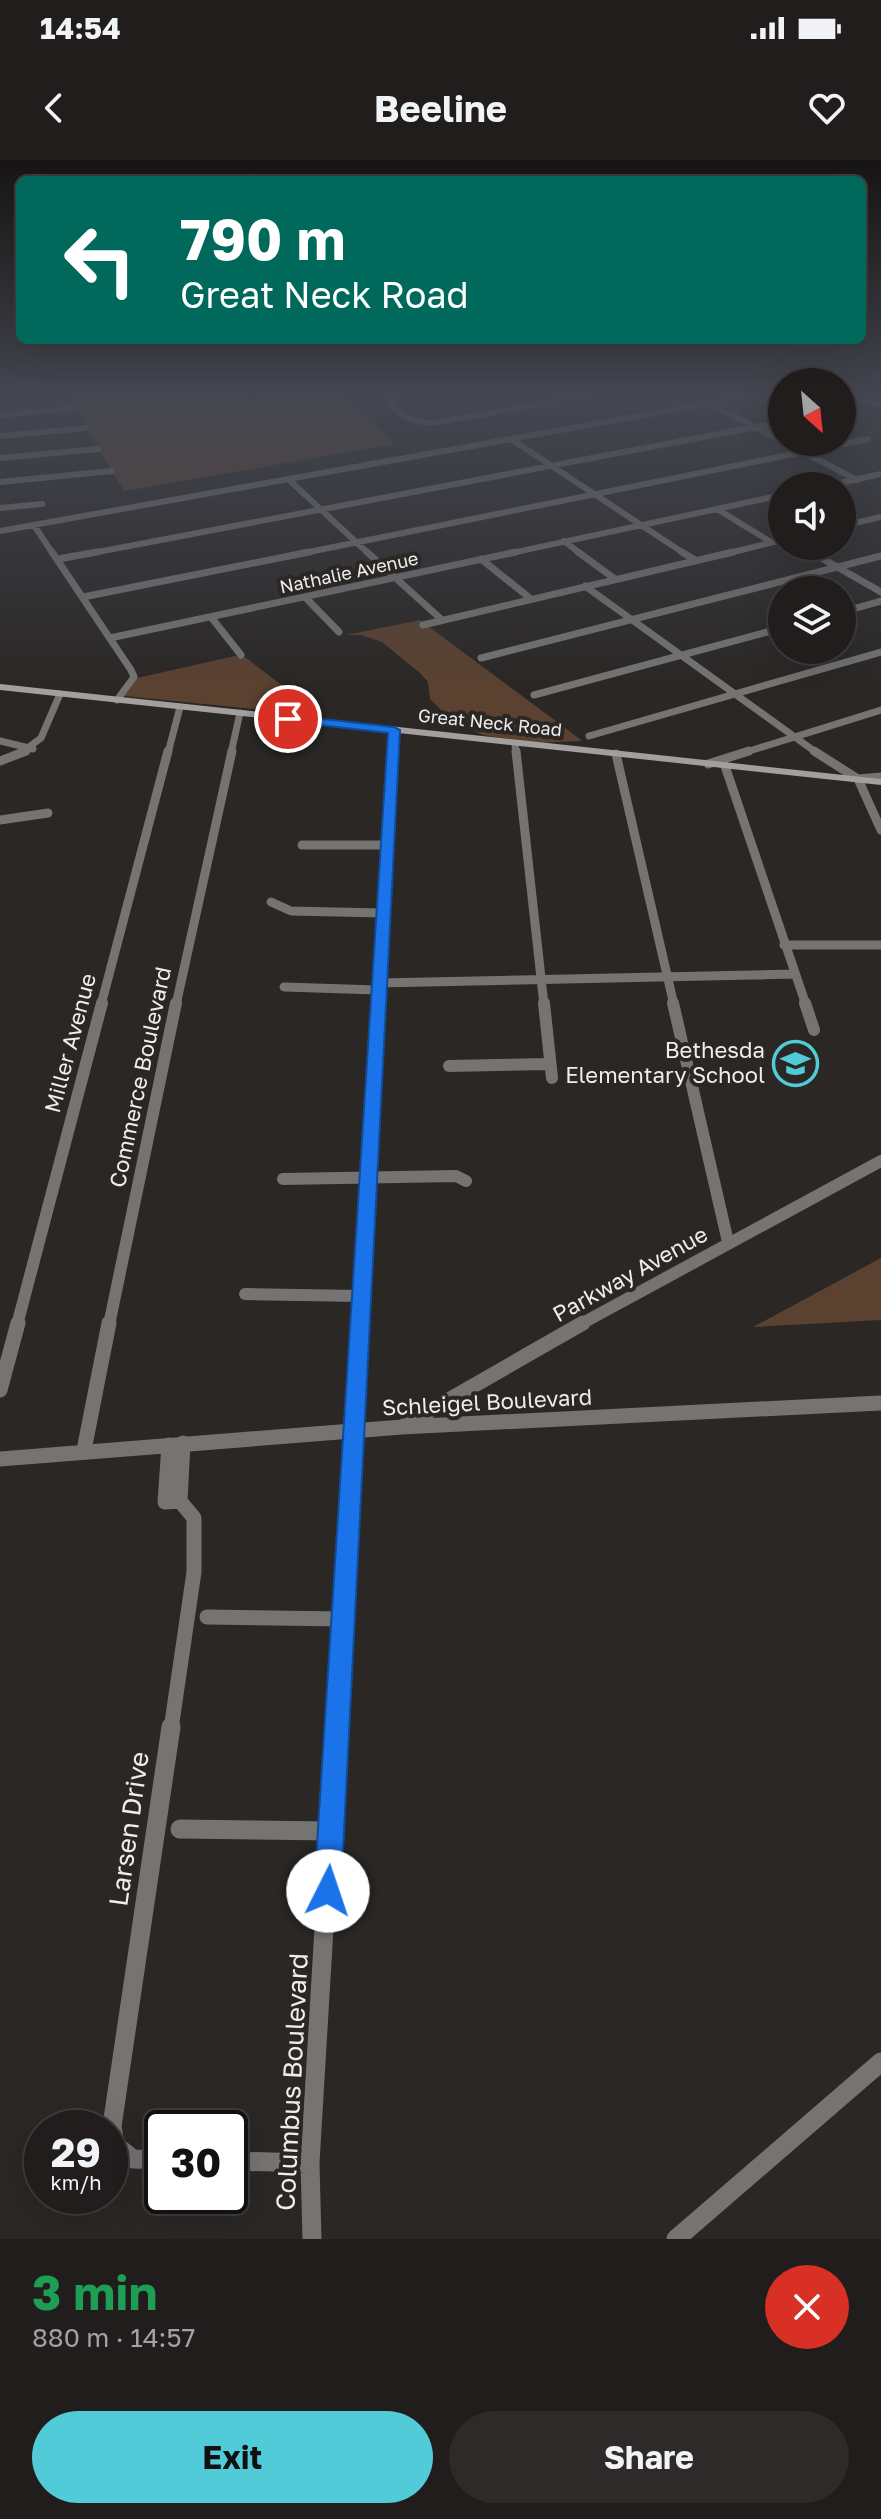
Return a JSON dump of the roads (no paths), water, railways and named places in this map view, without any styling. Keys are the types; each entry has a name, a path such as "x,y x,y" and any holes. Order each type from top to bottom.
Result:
{"main road":[{"name":"Great Neck Road","path":"0,687 725,766 881,779"}],"street":[{"path":"0,531 216,492"},
{"path":"302,492 442,620"},
{"path":"58,559 410,492"},
{"path":"592,492 695,560"},
{"path":"83,597 605,492"},
{"name":"Nathalie Avenue","path":"110,638 768,498"},
{"path":"0,508 42,504"},
{"path":"717,509 768,540"},
{"path":"856,522 881,517"},
{"path":"34,525 134,677 117,700"},
{"path":"564,541 615,579"},
{"path":"423,625 768,543"},
{"path":"481,658 881,556"},
{"path":"481,559 531,599"},
{"path":"826,560 881,592"},
{"path":"585,586 858,779 881,830"},
{"path":"305,597 339,632"},
{"path":"856,608 881,601"},
{"path":"211,617 241,655"},
{"path":"534,695 768,632"},
{"path":"589,736 881,652"},
{"path":"0,761 33,749 43,738 60,694"},
{"name":"Miller Avenue","path":"0,1390 180,707"},
{"path":"708,764 881,710"},
{"name":"Commerce Boulevard","path":"84,1450 146,1140 240,713"},
{"name":"Columbus Boulevard","path":"312,2239 310,2163 332,1831 394,730"},
{"path":"0,741 33,749"},
{"path":"515,744 552,1078"},
{"path":"616,754 728,1242"},
{"path":"725,766 814,1030"},
{"path":"0,820 48,813"},
{"path":"302,845 387,845"},
{"path":"271,902 291,911 382,913"},
{"path":"784,945 881,945"},
{"path":"284,987 794,974"},
{"path":"449,1066 550,1064"},
{"name":"Parkway Avenue","path":"402,1427 442,1401 728,1242 881,1161"},
{"path":"283,1179 456,1176 466,1181"},
{"path":"245,1294 360,1296"},
{"name":"Schleigel Boulevard","path":"0,1459 402,1427 881,1403"},
{"name":"Larsen Drive","path":"144,2159 133,2159 115,2145 112,2126 194,1572 194,1518 180,1501 165,1502 176,1444"},
{"path":"207,1617 344,1619"},
{"path":"180,1829 332,1831"},
{"path":"676,2239 881,2062"},
{"path":"248,2161 310,2163"}],"place":[{"name":"Bethesda Elementary School","path":"796,1063"}]}
